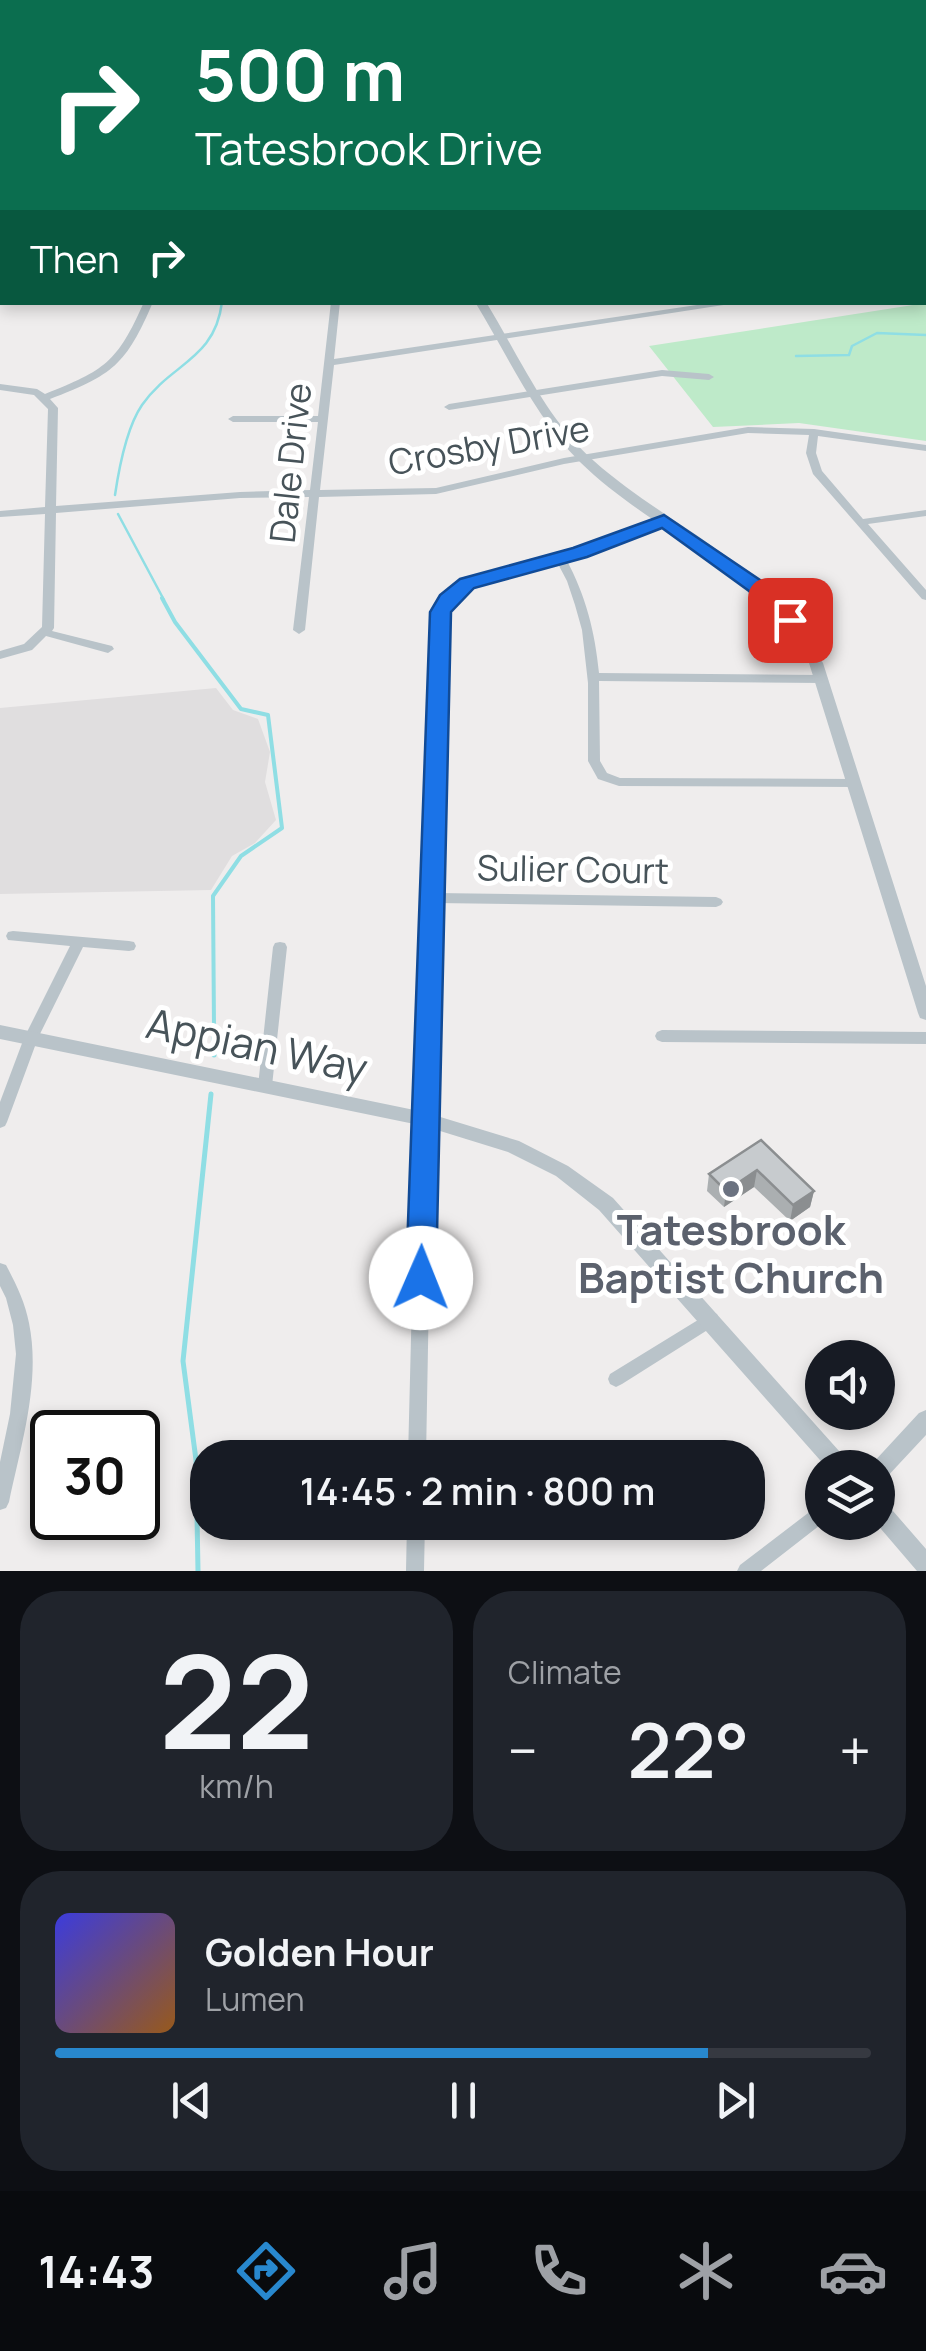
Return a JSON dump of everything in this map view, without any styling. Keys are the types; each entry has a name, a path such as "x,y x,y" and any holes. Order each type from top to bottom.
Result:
{"street":[{"path":"46,397 118,362 147,305"},
{"name":"Dale Drive","path":"300,630 336,305"},
{"path":"482,305 535,394 582,457 770,598 800,634 821,679 926,1014"},
{"path":"330,363 719,305"},
{"path":"449,407 662,373 709,377"},
{"path":"0,388 26,389 46,397 53,408 46,633 28,647 0,655"},
{"path":"233,419 323,419"},
{"name":"Crosby Drive","path":"0,514 240,495 436,491 582,457 735,431 814,432 926,448"},
{"path":"814,432 811,453 817,472 926,597"},
{"path":"861,522 926,513"},
{"path":"418,1440 429,898 440,612 447,599 467,584 560,558 664,520"},
{"path":"560,558 582,600 592,677 594,760 609,780 853,783"},
{"path":"46,633 108,650"},
{"path":"592,677 821,679"},
{"name":"Sulier Court","path":"429,898 716,902"},
{"path":"13,936 129,946"},
{"path":"0,1122 31,1038 78,941"},
{"path":"266,1086 280,946"},
{"name":"Appian Way","path":"0,1032 424,1119 513,1146 584,1186 630,1227 825,1450"},
{"path":"662,1036 926,1038"},
{"path":"0,1270 19,1303 26,1343 0,1502"},
{"path":"616,1379 711,1319"},
{"path":"895,1454 926,1420"},
{"path":"746,1571 805,1526"},
{"path":"895,1529 926,1565"},
{"path":"415,1571 416,1540"}],"shaded area":[{"path":"216,688 233,710 258,719 270,752 265,782 276,820 255,843 232,856 211,890 0,894 0,708"}],"green space":[{"path":"926,305 926,441 799,423 713,427 649,346"}],"building":[{"path":"761,1140 814,1191 793,1205 757,1170 726,1191 709,1174"}],"waterway":[{"path":"115,495 124,448 142,405 211,337 221,305"},
{"path":"796,356 849,355 852,346 877,333 926,335"},
{"path":"118,514 164,600"},
{"path":"162,598 175,622 241,709 268,715 282,828 241,856 213,896 214,1028"},
{"path":"214,1028 214,1055"},
{"path":"198,1571 196,1460 183,1361 211,1094"}],"place":[{"name":"Tatesbrook Baptist Church","path":"731,1189"}],"route":[{"path":"421,1278 433,784 440,612 447,599 467,584 580,552 664,520 756,586 790,620"}]}
